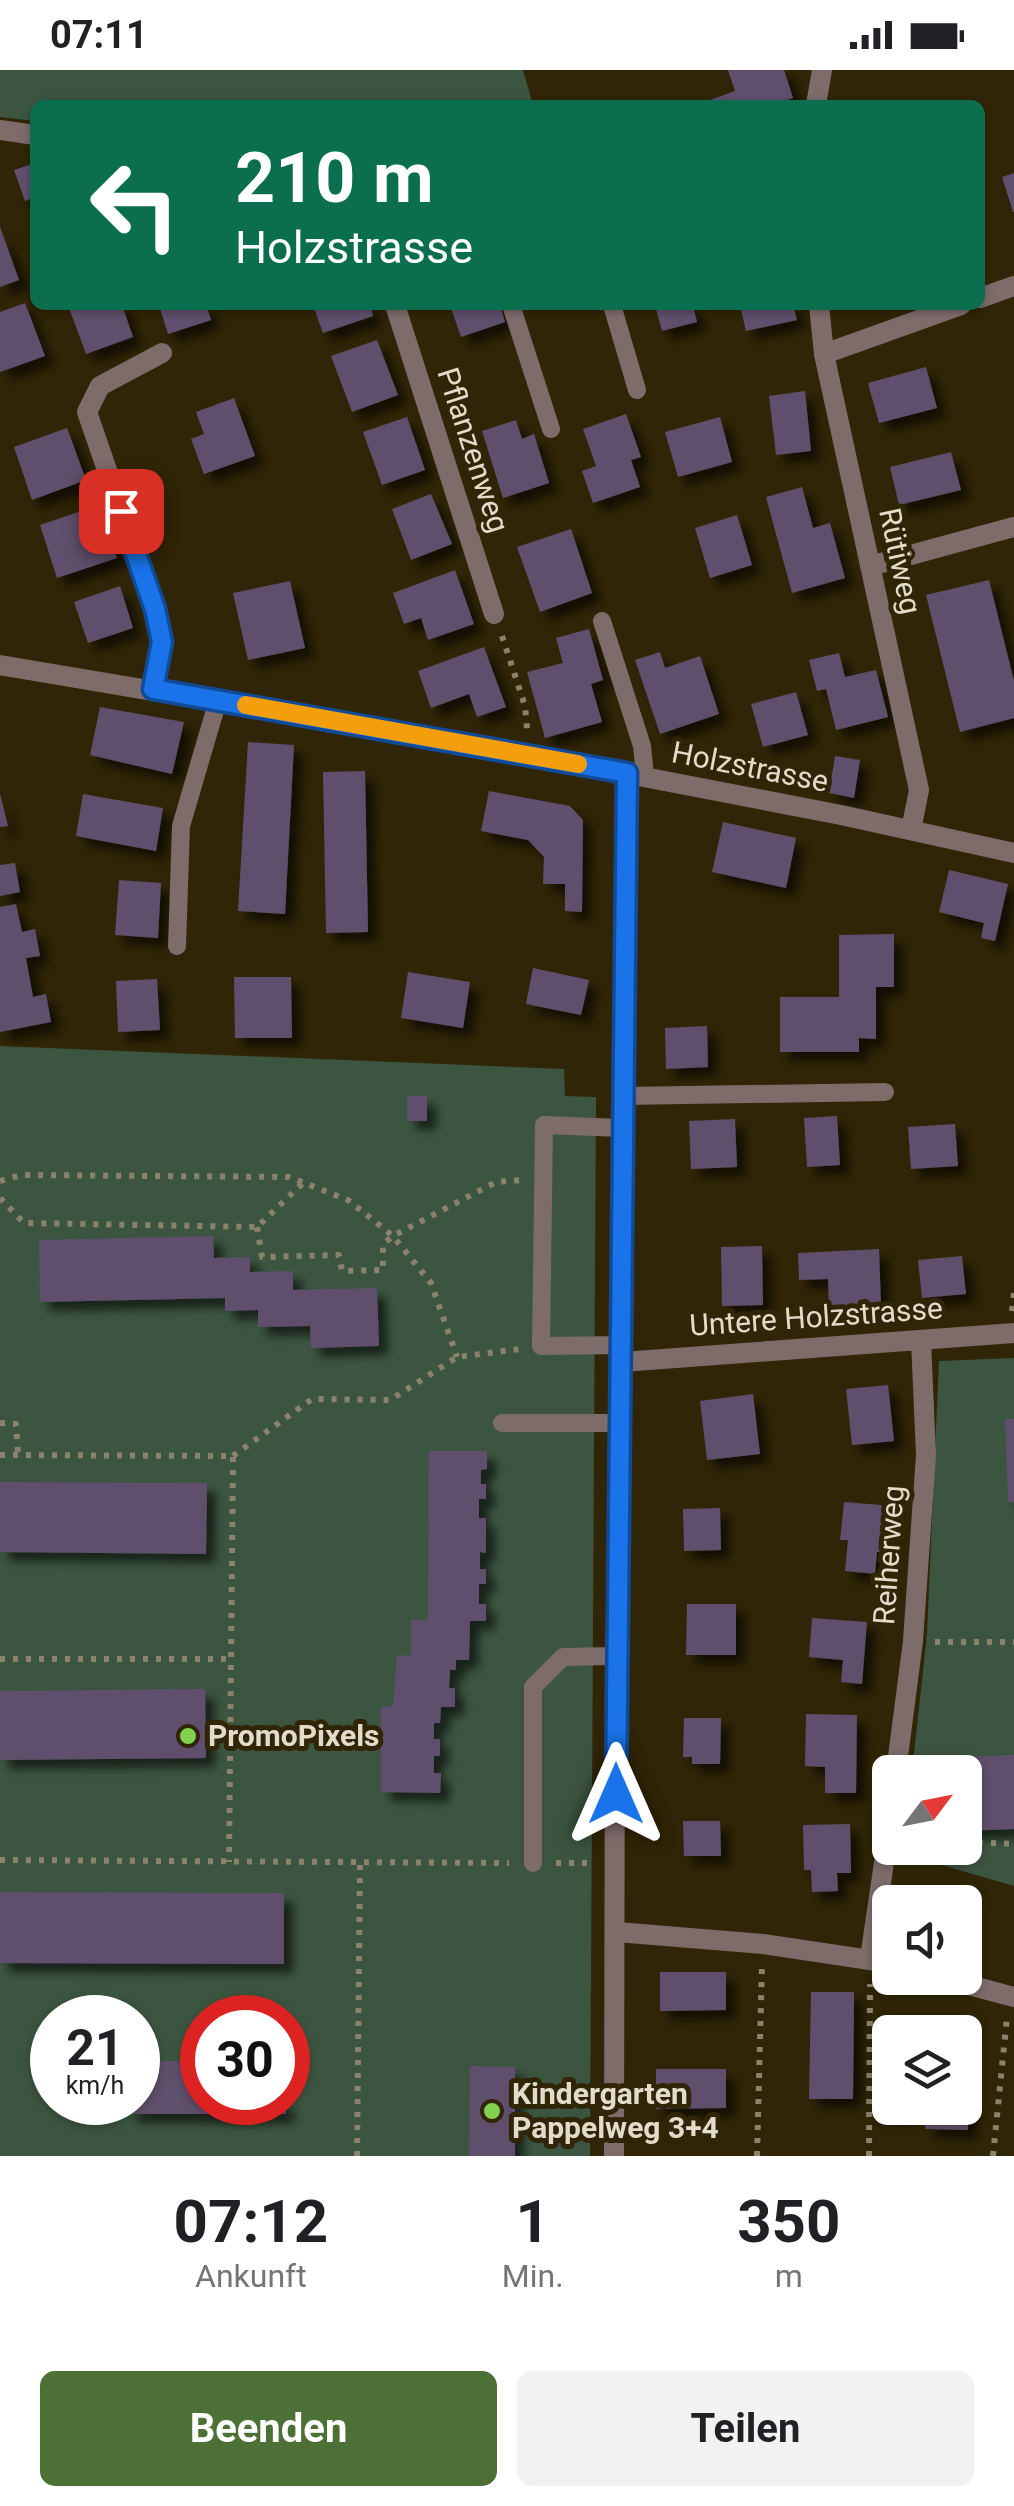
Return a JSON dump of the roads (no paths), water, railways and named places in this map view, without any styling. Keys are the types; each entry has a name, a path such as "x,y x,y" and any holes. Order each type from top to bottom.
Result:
{"street":[{"path":"817,100 822,70"},
{"path":"0,130 30,134"},
{"path":"985,296 1014,286"},
{"name":"Pflanzenweg","path":"397,310 494,614"},
{"name":"Rütiweg","path":"820,310 824,354 919,790 911,830"},
{"path":"824,354 947,310"},
{"path":"153,689 162,642 155,609 87,412 100,386 162,353"},
{"path":"870,566 1014,527"},
{"name":"Holzstrasse","path":"0,666 530,755 1014,853"},
{"path":"614,2156 622,1128 636,775"},
{"name":"Untere Holzstrasse","path":"622,1353 1014,1333"},
{"name":"Reiherweg","path":"898,1755 913,1642 926,1454 921,1340"},
{"path":"617,1932 762,1944 872,1959"},
{"path":"982,1988 1012,1996"}],"lane":[{"path":"513,310 550,429"},
{"path":"613,310 637,390"},
{"path":"602,620 642,746 636,775"},
{"path":"177,946 181,826 218,700"},
{"path":"623,1096 885,1092"},
{"path":"622,1128 544,1125 541,1346 622,1353"},
{"path":"502,1424 620,1423"},
{"path":"533,1863 533,1687 563,1657 615,1656"}],"place":[{"name":"PromoPixels","path":"188,1736"},
{"name":"Kindergarten Pappelweg 3+4","path":"492,2111"}]}
